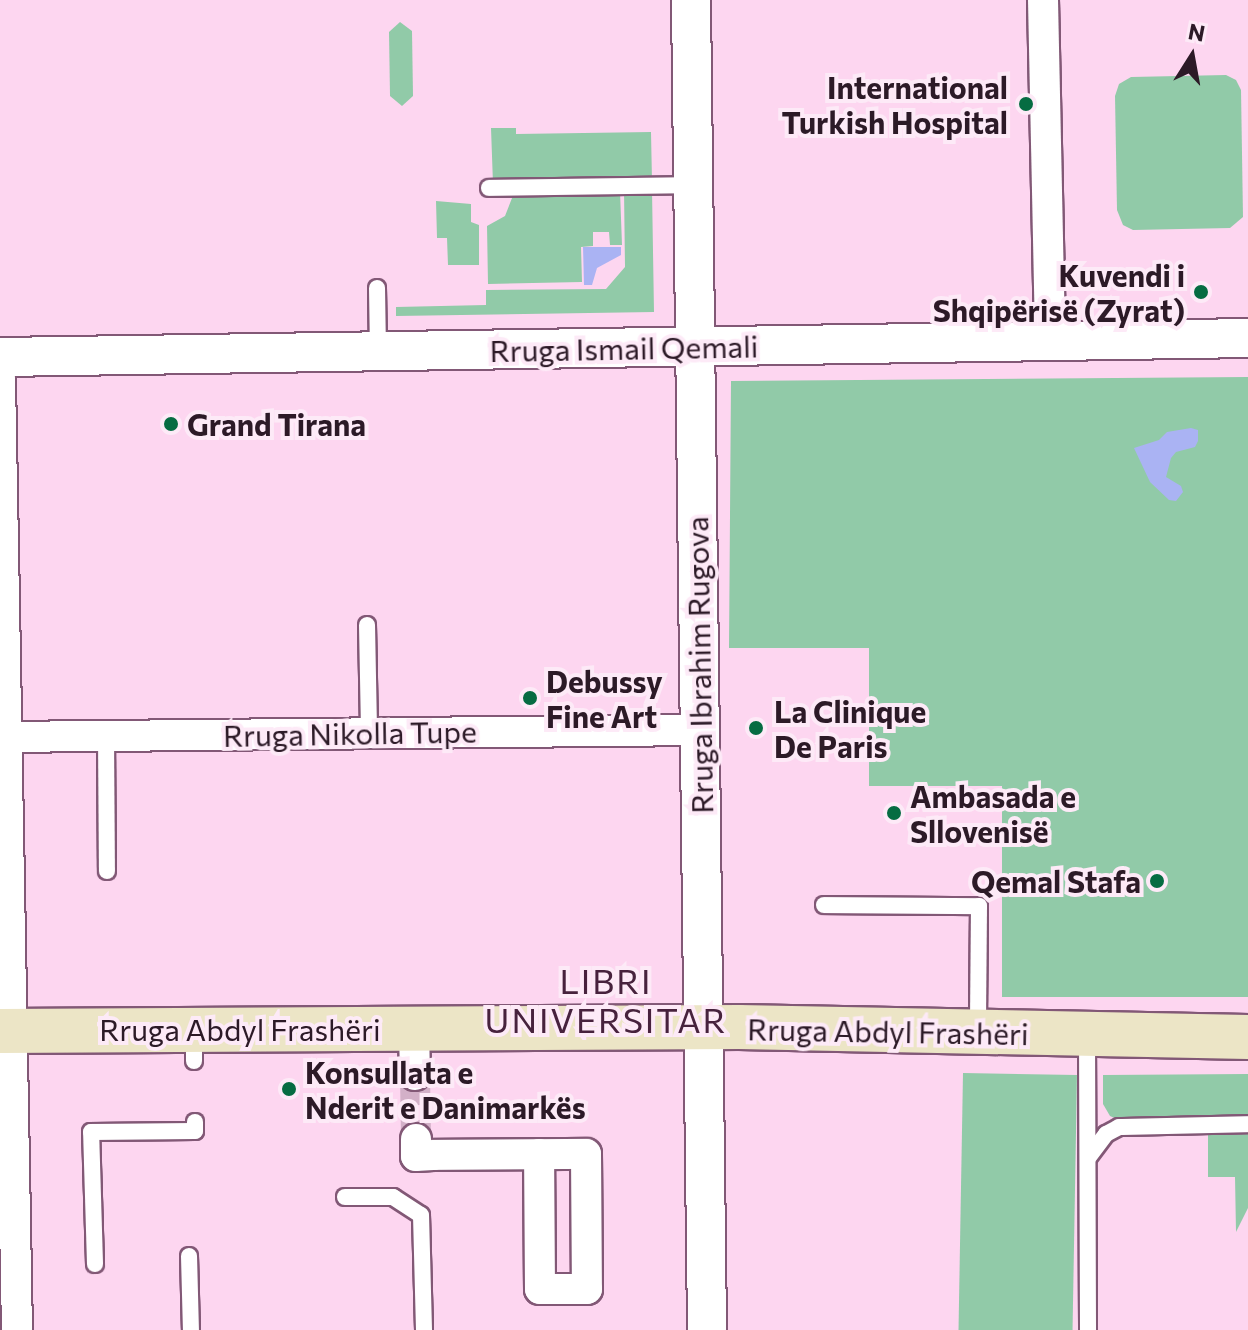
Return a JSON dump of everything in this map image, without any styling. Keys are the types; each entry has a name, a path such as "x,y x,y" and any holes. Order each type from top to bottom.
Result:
{"main road":[{"name":"Rruga Abdyl Frashëri","path":"5,1031 194,1045 414,1029 703,1028 1248,1037"}],"street":[{"name":"Rruga Ibrahim Rugova","path":"691,0 707,1330"},
{"path":"1043,0 1050,341"},
{"name":"Rruga Ismail Qemali","path":"0,357 1248,338"},
{"path":"0,378 5,1031 17,1330"},
{"name":"Rruga Nikolla Tupe","path":"3,737 700,730"},
{"path":"414,1029 415,1075"},
{"path":"416,1139 416,1156 539,1154"}],"lane":[{"path":"489,188 693,185"},
{"path":"377,288 378,351"},
{"path":"367,625 369,732"},
{"path":"106,736 107,871"},
{"path":"824,905 979,906 978,1033"},
{"path":"1087,1034 1088,1330"},
{"path":"95,1264 91,1132 195,1131 195,1122"},
{"path":"1087,1159 1106,1134 1119,1127 1248,1124"},
{"path":"345,1197 393,1197 421,1215 424,1330"},
{"path":"189,1256 191,1330"}],"green space":[{"path":"400,22 412,31 413,96 402,106 390,96 389,32"},
{"path":"1226,75 1236,80 1241,90 1243,217 1230,228 1133,230 1123,225 1117,210 1115,96 1119,84 1131,77"},
{"path":"491,128 516,128 516,134 651,132 652,181 493,184"},
{"path":"624,190 652,190 654,312 396,316 396,307 486,305 486,290 606,289 625,267"},
{"path":"620,191 622,245 610,245 609,232 593,232 593,246 581,247 582,282 488,284 487,226 505,216 514,193"},
{"path":"436,201 471,204 471,222 479,225 479,265 448,265 447,238 437,238"},
{"path":"1248,377 1248,997 1002,997 1002,786 869,786 869,648 729,648 731,381"},
{"path":"963,1073 1077,1075 1073,1330 959,1330"},
{"path":"1248,1074 1248,1118 1119,1120 1110,1116 1103,1104 1103,1075"},
{"path":"1248,1134 1248,1208 1236,1232 1235,1177 1208,1177 1208,1135"}],"water":[{"path":"583,247 621,247 621,255 597,268 592,285 584,285"},
{"path":"1191,428 1198,430 1195,447 1176,452 1171,458 1166,477 1181,486 1183,492 1176,501 1169,500 1150,482 1134,448 1159,440 1167,432"}],"tunnel":[{"path":"415,1075 416,1139"}],"place":[{"name":"International Turkish Hospital","path":"1026,104"},
{"name":"Kuvendi i Shqipërisë (Zyrat)","path":"1201,292"},
{"name":"Grand Tirana","path":"171,424"},
{"name":"Debussy Fine Art","path":"530,698"},
{"name":"La Clinique De Paris","path":"756,728"},
{"name":"Ambasada e Sllovenisë","path":"894,813"},
{"name":"Qemal Stafa","path":"1157,881"},
{"name":"Konsullata e Nderit e Danimarkës","path":"289,1089"}],"district":[{"name":"LIBRI UNIVERSITAR","path":"606,1000"}]}
